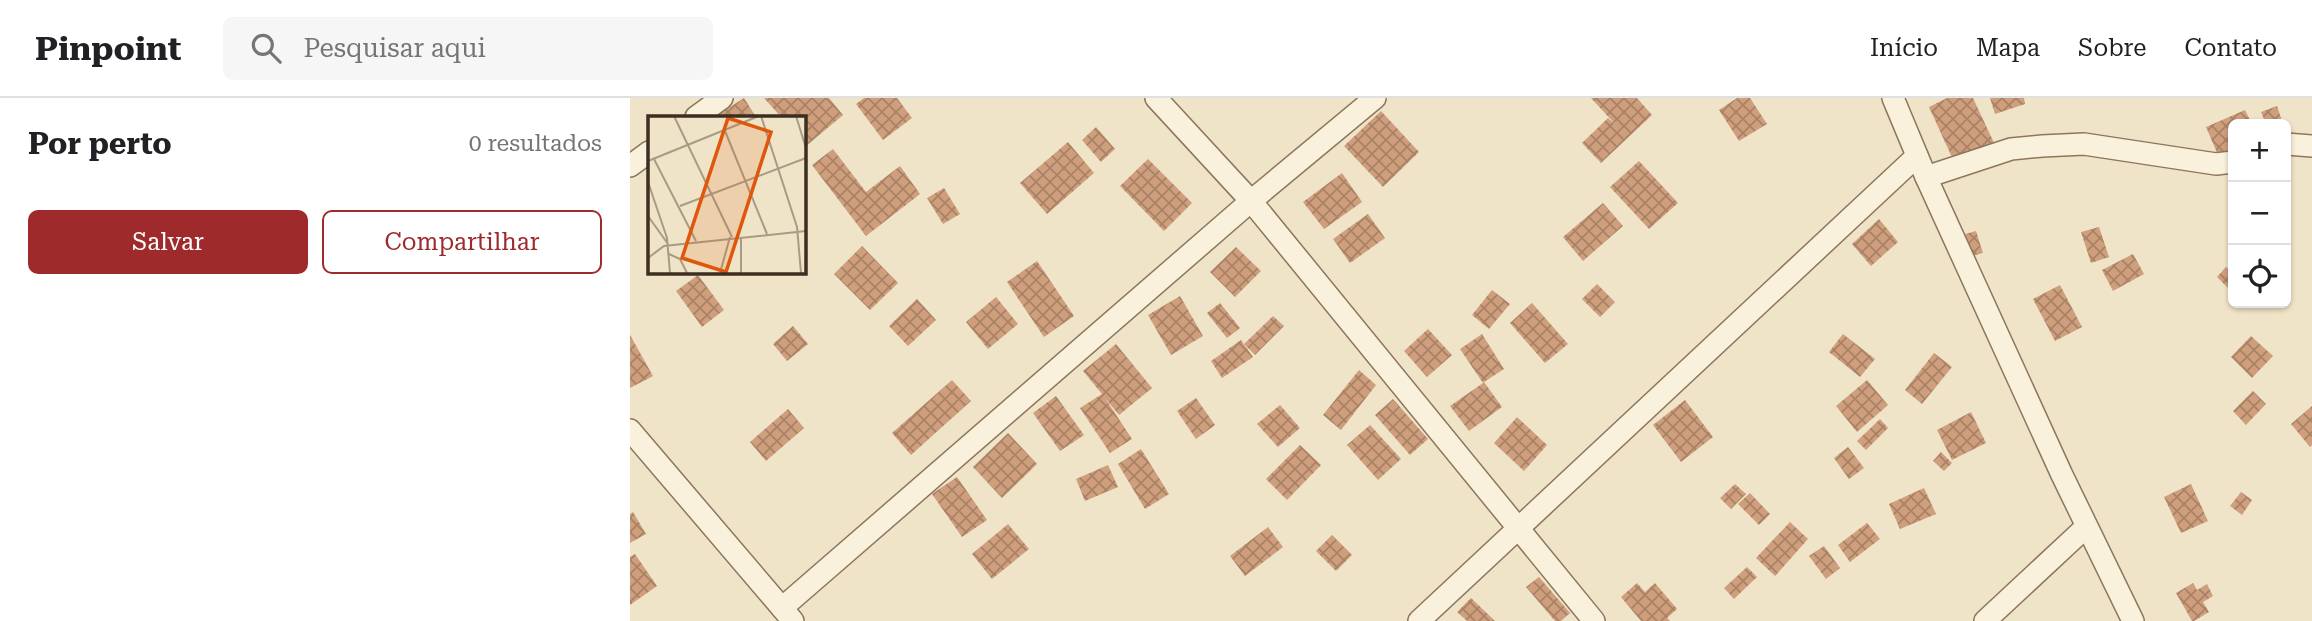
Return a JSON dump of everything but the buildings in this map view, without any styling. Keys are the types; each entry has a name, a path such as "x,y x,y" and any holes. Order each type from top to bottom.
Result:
{"street":[{"path":"697,116 722,98"},
{"path":"1156,98 1251,201 1594,621"},
{"path":"630,430 787,614 1251,201 1375,98"},
{"path":"1893,98 1926,177 2086,527 2133,621"},
{"path":"1926,177 2011,149 2042,146 2084,144 2216,164 2228,163"},
{"path":"2291,144 2312,146"},
{"path":"630,166 648,153"},
{"path":"1419,621 1917,156"},
{"path":"1985,621 2086,527"}]}
